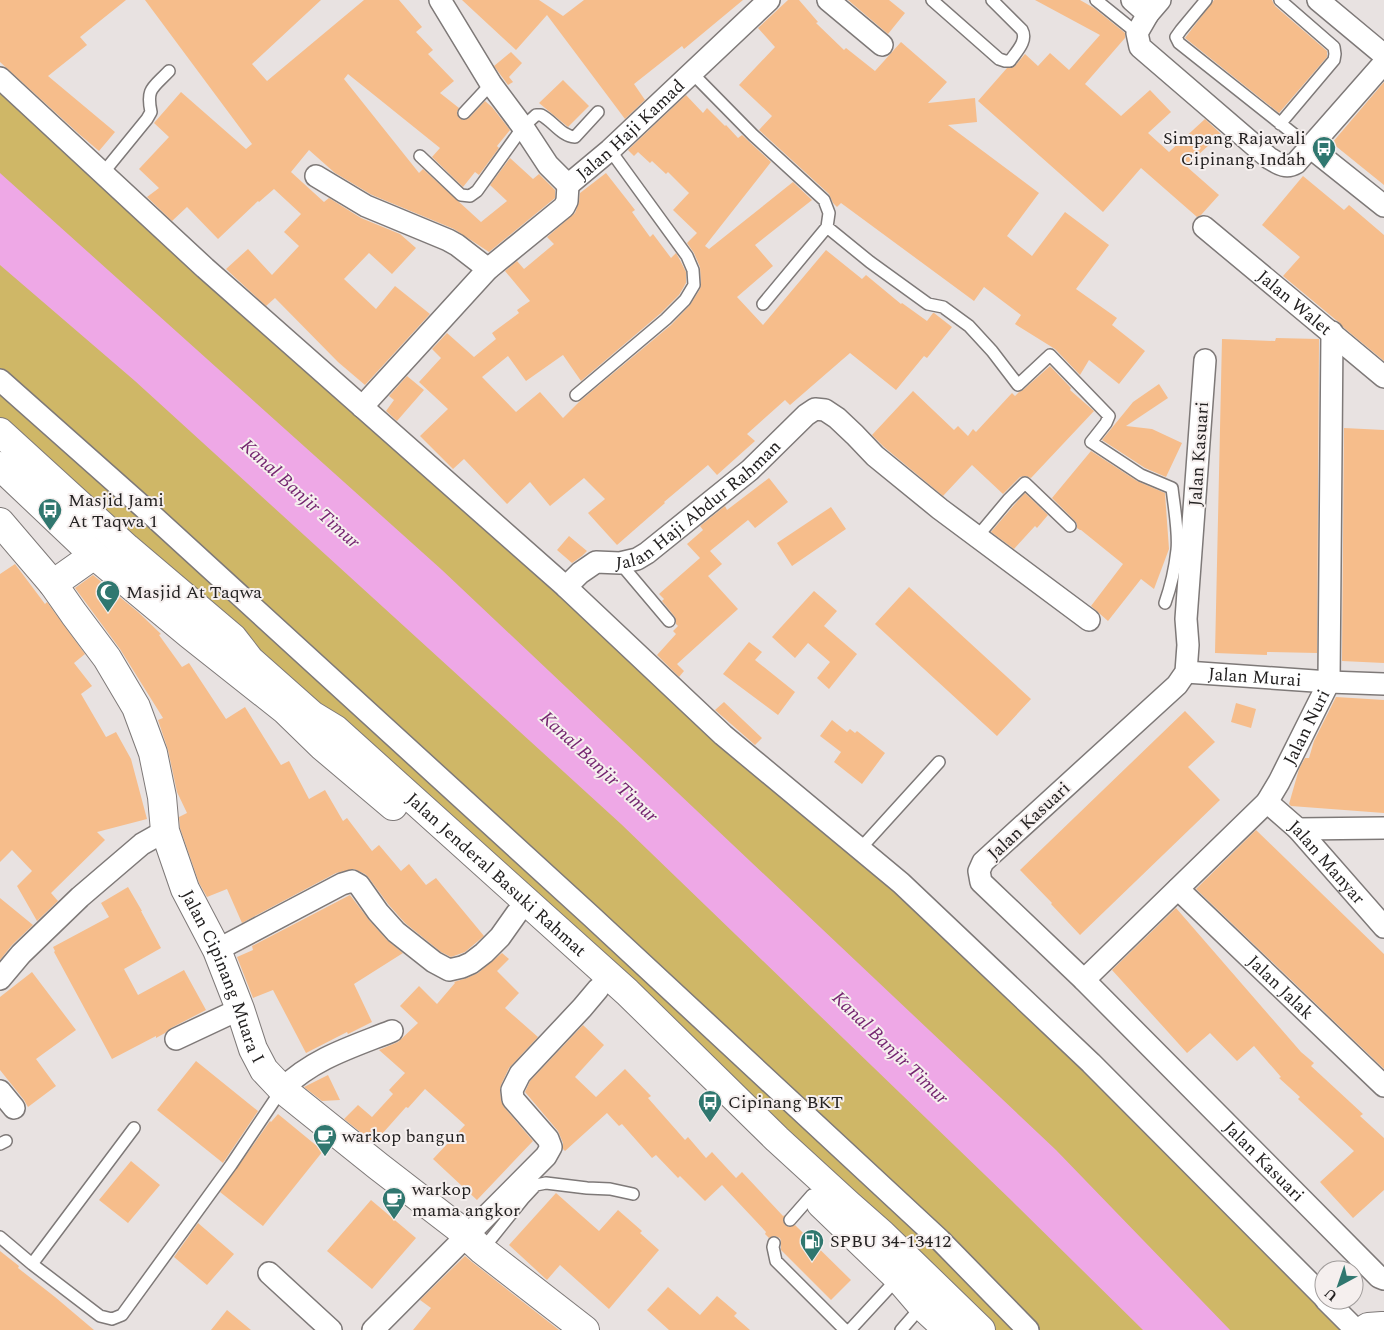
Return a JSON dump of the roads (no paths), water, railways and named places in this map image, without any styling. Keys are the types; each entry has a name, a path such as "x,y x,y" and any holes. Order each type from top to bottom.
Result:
{"main road":[{"name":"Jalan Jenderal Basuki Rahmat","path":"0,432 127,548 233,638 250,660 312,715 335,729 627,992 777,1139 882,1234 981,1330"},
{"name":"Jalan Jenderal Basuki Rahmat","path":"0,466 94,555 285,710 322,746 517,913 631,1018 898,1278 922,1306 948,1330"},
{"name":"Jalan Cipinang Muara I","path":"0,522 53,584 106,658 136,707 153,753 162,797 165,831 185,889 217,950 253,1049 264,1070 282,1089 585,1330"},
{"path":"53,584 94,555"}],"street":[{"name":"Jalan Haji Kamad","path":"440,0 491,84 548,165 568,185 610,150 769,0"},
{"path":"828,0 882,45"},
{"path":"1132,0 1154,7 1137,34 1140,47 1269,158 1282,166 1290,166 1296,163 1384,63"},
{"path":"1331,4 1384,55"},
{"path":"0,78 205,268 566,587 723,736 901,883 1091,1063 1314,1288"},
{"path":"1310,147 1384,206"},
{"path":"316,176 366,206 448,240 488,269"},
{"path":"362,407 488,269 564,207 568,199 568,185"},
{"name":"Jalan Walet","path":"1204,228 1384,376"},
{"name":"Jalan Nuri","path":"1084,980 1267,802 1329,682 1332,332"},
{"name":"Jalan Kasuari","path":"1205,360 1186,619 1188,645 1186,672 1176,685 983,862 979,871 981,882 1084,980 1379,1277 1384,1279"},
{"path":"0,380 142,506 591,916 940,1240 1028,1330"},
{"name":"Jalan Haji Abdur Rahman","path":"566,587 580,573 596,562 620,563 636,559 647,553 750,470 806,415 815,409 824,410 846,426 875,456 977,537"},
{"path":"977,537 1089,620"},
{"name":"Jalan Murai","path":"1186,672 1384,684"},
{"name":"Jalan Manyar","path":"1267,802 1298,829 1384,927"},
{"path":"1298,829 1384,828"},
{"path":"0,979 21,954 80,896 142,844 165,831"},
{"path":"217,950 342,884 352,881 359,885 378,912 396,932 434,962 449,970 471,963 500,937 517,913"},
{"name":"Jalan Jalak","path":"1178,889 1384,1086"},
{"path":"373,1330 474,1243 546,1156 551,1148 548,1139 513,1099 512,1090 520,1074 598,989"},
{"path":"176,1039 240,1009"},
{"path":"282,1089 294,1078 324,1058 392,1031"},
{"path":"0,1091 14,1108"},
{"path":"269,1273 331,1330"},
{"path":"1344,1310 1374,1328"}],"lane":[{"path":"932,0 999,59 1005,62 1010,61 1024,40 1024,34 992,0"},
{"path":"1096,0 1137,34"},
{"path":"1206,0 1176,37 1179,44 1310,147"},
{"path":"1280,0 1334,47 1335,54 1334,60 1280,124"},
{"path":"103,173 147,119 151,112 148,98 150,91 169,71"},
{"path":"692,73 753,135 824,200 830,213 827,227 763,304"},
{"path":"464,113 491,84"},
{"path":"420,156 461,194 470,196 477,191 523,127 536,115 541,115 569,137 575,137 598,112"},
{"path":"576,396 666,319 684,300 694,285 693,270 687,256 610,150"},
{"path":"827,227 870,262 928,304 943,307 969,326 992,351 1018,385 1050,354 1109,416 1106,423 1090,442 1140,475 1172,488 1177,549 1165,603"},
{"path":"977,537 1025,483 1070,526"},
{"path":"620,563 669,621"},
{"path":"860,849 939,762"},
{"path":"0,1237 100,1316 112,1319 122,1315 231,1165 282,1089"},
{"path":"32,1264 134,1128"},
{"path":"474,1243 536,1185 546,1183 610,1189 633,1194"},
{"path":"790,1220 812,1195"},
{"path":"774,1243 772,1247 776,1261 844,1330"},
{"path":"850,1330 898,1278"},
{"path":"901,1330 922,1306"}],"water":[{"name":"Kanal Banjir Timur","path":"0,173 442,570 1056,1150 1230,1330 1143,1330 621,824 135,381 0,265"}],"place":[{"name":"Simpang Rajawali Cipinang Indah","path":"1324,169"},
{"name":"Masjid Jami At Taqwa 1","path":"50,531"},
{"name":"Masjid At Taqwa","path":"108,613"},
{"name":"Cipinang BKT","path":"710,1123"},
{"name":"warkop bangun","path":"325,1157"},
{"name":"warkop mama angkor","path":"394,1220"},
{"name":"SPBU 34-13412","path":"812,1262"}]}
